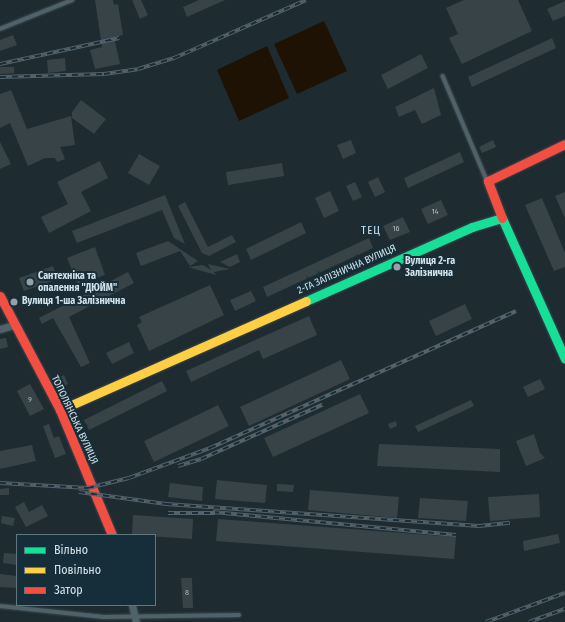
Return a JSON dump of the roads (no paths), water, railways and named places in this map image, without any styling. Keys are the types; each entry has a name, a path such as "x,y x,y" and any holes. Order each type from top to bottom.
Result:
{"street":[{"path":"565,144 488,181 502,218 565,360"},
{"name":"2-ГА ЗАЛІЗНИЧНА ВУЛИЦЯ","path":"60,410 472,227 502,218"},
{"name":"ТОПОЛЯНСЬКА ВУЛИЦЯ","path":"0,296 60,410 112,534"},
{"path":"0,329 14,325"},
{"path":"132,606 135,619"}],"lane":[{"path":"0,29 72,0"},
{"path":"443,76 488,181"},
{"path":"0,606 135,619 239,615"}],"railway":[{"path":"0,77 104,74 138,69 174,58 306,0"},
{"path":"0,64 119,38"},
{"path":"0,483 88,488 129,478 210,448 516,311"},
{"path":"178,466 201,459 322,405"},
{"path":"79,492 166,504 479,526 510,523"},
{"path":"213,512 456,535"},
{"path":"168,513 215,513"},
{"path":"486,622 565,593"},
{"path":"529,622 565,609"}],"place":[{"name":"Вулиця 2-га Залізнична","path":"397,267"},
{"name":"Сантехніка та опалення \"ДЮЙМ\"","path":"30,282"},
{"name":"Вулиця 1-ша Залізнична","path":"14,302"}],"district":[{"name":"ТЕЦ","path":"371,231"}]}
